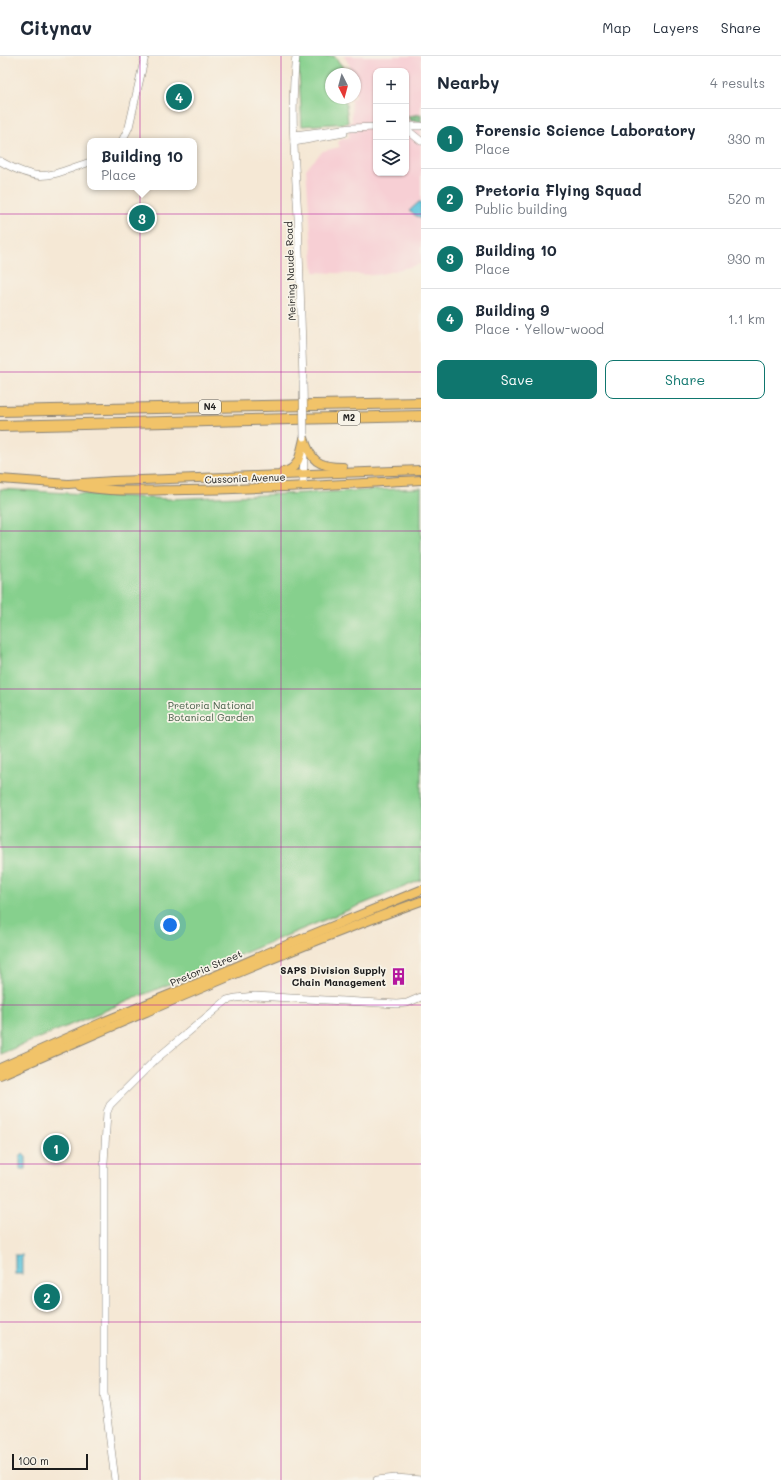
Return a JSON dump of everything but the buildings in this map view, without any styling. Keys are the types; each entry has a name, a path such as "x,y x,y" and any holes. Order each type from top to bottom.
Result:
{"highway":[{"name":"N4","path":"0,411 421,403"},
{"name":"M2","path":"277,419 421,416"},
{"name":"N4","path":"0,426 183,423 277,419"},
{"path":"277,419 323,422 421,421"}],"main road":[{"path":"304,438 310,455 322,465 333,467 369,468 381,471"},
{"path":"263,475 293,469 298,461 304,438"},
{"name":"Cussonia Avenue","path":"0,480 70,484 263,475 421,470"},
{"name":"Cussonia Avenue","path":"70,484 99,489 220,490 421,480"},
{"name":"Pretoria Street","path":"0,1068 105,1021 421,890"},
{"name":"Pretoria Street","path":"0,1075 107,1028 281,955 421,901"}],"street":[{"path":"124,138 128,129 144,56"},
{"name":"Meiring Naude Road","path":"296,56 293,95 299,243 304,438 303,486"},
{"path":"409,126 421,126"},
{"path":"294,138 357,132 373,127"},
{"path":"409,131 421,141"},
{"path":"0,161 21,172 36,176 53,175 87,163"},
{"path":"115,1480 104,1393 104,1163 107,1112 110,1105 156,1059 226,1000 255,996 397,1004 408,1003 421,997"},
{"path":"378,1480 396,1478 421,1480"}],"shaded area":[{"path":"344,56 421,56 421,264 377,275 314,272 306,169 323,151 340,147 338,143 341,139 349,138 348,123 352,121 351,104 361,104 361,68 350,68"}],"green space":[{"path":"298,56 334,56 342,68 325,68 325,104 346,104 348,123 302,126"},
{"path":"421,114 421,122 410,121 409,116"},
{"name":"Pretoria National Botanical Garden","path":"421,488 421,880 0,1054 0,489 169,499"}],"water":[{"path":"421,202 421,219 409,211"},
{"path":"23,1154 26,1157 26,1169 20,1169 20,1157"},
{"path":"15,1255 22,1255 22,1274 15,1274"}],"place":[{"name":"Building 9","path":"179,97"},
{"name":"Building 10","path":"142,218"},
{"name":"SAPS Division Supply Chain Management","path":"399,976"},
{"name":"Forensic Science Laboratory","path":"56,1148"},
{"name":"Pretoria Flying Squad","path":"47,1297"}]}
